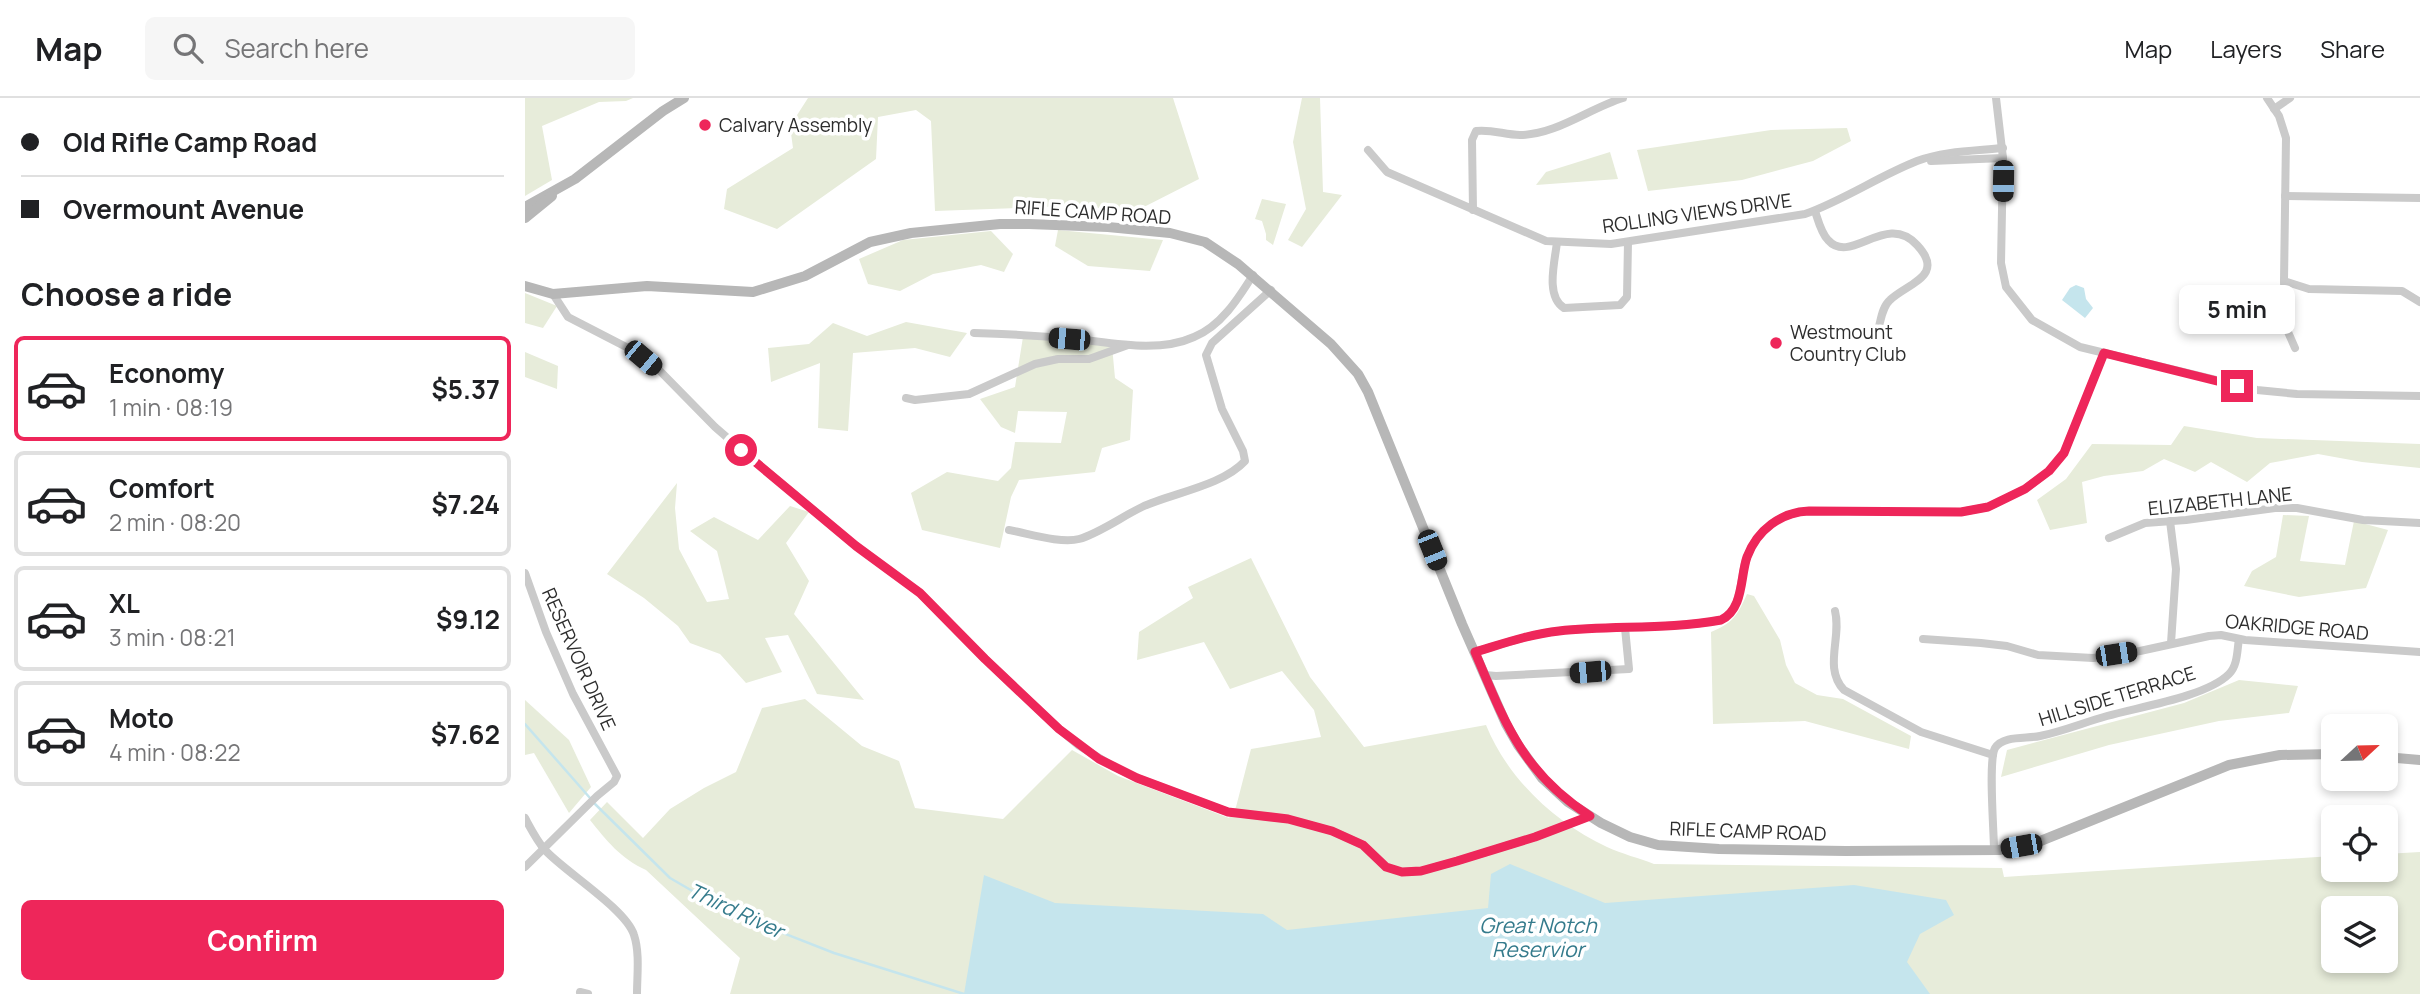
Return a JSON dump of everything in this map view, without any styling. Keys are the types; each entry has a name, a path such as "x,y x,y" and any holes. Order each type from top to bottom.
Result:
{"street":[{"path":"525,207 561,187 684,98"},
{"path":"1997,98 2003,148 2001,263 2006,287 2032,320 2080,346 2237,386 2276,393 2420,396"},
{"path":"2267,98 2282,123 2286,138 2285,325 2295,348"},
{"path":"2274,109 2290,98"},
{"path":"1473,210 1472,140 1476,131 1520,135 1542,131 1619,99"},
{"name":"ROLLING VIEWS DRIVE","path":"1368,150 1387,172 1546,241 1611,244 1805,214 1917,161 1944,153 2003,148"},
{"name":"ROLLING VIEWS DRIVE","path":"1917,161 2003,158"},
{"path":"525,218 561,187"},
{"path":"2285,196 2420,198"},
{"path":"1815,211 1826,239 1834,246 1849,247 1895,232 1908,235 1925,253 1927,265 1923,275 1917,284 1890,300 1882,312 1878,330"},
{"name":"RIFLE CAMP ROAD","path":"525,286 553,294 647,286 753,292 805,276 870,242 911,233 1000,224 1068,225 1170,233 1205,242 1253,275 1332,344 1363,383 1506,724 1530,762 1554,790 1590,816 1630,836 1658,845 1846,851 1994,850 2038,842 2229,765 2280,755 2321,754"},
{"path":"1557,242 1553,294 1557,304 1564,308 1621,305 1627,297 1628,242"},
{"path":"974,333 1131,344 1181,342 1197,336 1222,317 1253,275"},
{"path":"2284,281 2309,289 2402,291 2420,302"},
{"path":"1009,530 1063,540 1078,540 1142,507 1224,477 1239,468 1245,461 1243,451 1222,409 1206,355 1212,343 1271,290"},
{"path":"553,294 568,317 632,350 659,370 715,427 745,453 856,546 920,593 1059,729 1078,745 1114,767 1228,812 1288,819 1332,831 1363,845 1386,867 1402,872 1421,871 1457,861 1535,837 1590,816"},
{"path":"1222,317 1232,326"},
{"path":"906,398 915,400 969,394 1035,364 1058,359 1089,359 1131,344"},
{"path":"1475,652 1543,634 1708,622 1727,617 1737,601 1747,557 1753,545 1769,526 1789,514 1809,511 1961,512 1988,507 2025,489 2057,462 2068,445 2104,353"},
{"name":"ELIZABETH LANE","path":"2109,538 2145,523 2286,508 2363,520 2420,523"},
{"path":"2170,521 2176,569 2171,643"},
{"name":"RESERVOIR DRIVE","path":"525,573 546,632 573,694 617,776 614,782 543,849"},
{"path":"1835,611 1837,625 1833,673 1836,682 1844,690 1921,732 1993,755 1994,850"},
{"path":"1485,675 1629,669 1625,628"},
{"name":"OAKRIDGE ROAD","path":"1923,639 1994,645 2038,655 2082,658 2140,651 2221,635 2239,639 2420,652"},
{"name":"HILLSIDE TERRACE","path":"1993,755 2003,741 2072,729 2109,715 2143,709 2213,684 2229,674 2234,667 2239,639"},
{"path":"2398,758 2420,760"},
{"path":"525,818 543,849 609,905 634,933 637,994"},
{"path":"525,867 543,849"}],"green space":[{"path":"525,98 633,98 626,101 599,102 542,126 552,180 525,196"},
{"path":"808,98 1173,98 1199,179 1136,211 1069,206 935,211 931,121 916,110 878,117 876,159 777,229 724,209 727,189 793,148 790,126"},
{"path":"1302,98 1320,98 1323,192 1342,195 1302,247 1288,240 1306,209 1293,142"},
{"path":"1847,128 1851,141 1813,161 1742,180 1648,191 1637,150 1771,130"},
{"path":"1610,152 1618,179 1536,185 1546,172"},
{"path":"1262,199 1286,204 1273,245 1266,240 1262,221 1255,219"},
{"path":"1058,230 1163,240 1150,271 1088,266 1055,246"},
{"path":"991,231 1013,254 1004,272 981,265 933,274 900,291 868,284 859,259 903,240"},
{"path":"525,293 557,306 543,328 525,323"},
{"path":"906,322 967,333 950,357 915,348 853,353 848,431 818,428 820,363 771,382 768,348 809,344 833,323 867,336"},
{"path":"1023,337 1112,346 1115,378 1133,390 1130,440 1102,448 1095,472 1019,480 1011,497 1000,548 922,530 911,493 947,472 998,481 1011,468 1015,442 1061,443 1067,412 1018,411 1015,433 1001,427 980,399 1015,387"},
{"path":"525,352 558,366 557,389 525,377"},
{"path":"2184,426 2257,438 2420,444 2420,468 2318,454 2270,463 2247,482 2211,462 2195,472 2164,459 2143,471 2082,482 2087,523 2050,530 2037,500 2066,479 2092,444 2171,445"},
{"path":"677,483 675,508 679,549 707,602 729,599 717,551 690,531 714,517 758,540 790,506 809,512 786,543 809,581 794,614 864,700 817,694 788,635 765,638 782,672 746,683 720,654 690,643 678,626 644,598 607,574"},
{"path":"2283,515 2309,516 2300,561 2345,565 2354,521 2388,530 2366,588 2299,597 2244,586 2252,571 2276,557"},
{"path":"1251,558 1310,677 1364,747 1486,725 1495,745 1520,781 1552,812 1607,847 1654,864 2002,868 2004,877 2321,857 2321,882 2398,882 2398,853 2420,852 2420,994 730,994 740,958 646,870 615,848 590,820 607,802 643,838 670,809 736,772 762,708 805,699 862,746 899,761 915,808 1003,819 1072,750 1118,776 1229,818 1236,807 1251,749 1321,737 1314,710 1282,671 1230,689 1204,642 1137,660 1139,632 1193,598 1188,587"},
{"path":"1747,594 1754,596 1780,640 1786,665 1795,683 1817,695 1843,699 1911,736 1909,749 1805,721 1713,724 1711,632 1734,618"},
{"path":"2239,680 2298,686 2289,713 2219,721 2109,745 2001,777 2007,750 2184,703"},
{"path":"525,700 569,740 591,787 569,813 534,753 525,755"}],"water":[{"path":"2076,285 2084,288 2086,299 2093,308 2085,318 2062,300 2070,288"},
{"name":"Great Notch Reservior","path":"1510,864 1605,903 1854,885 1946,900 1954,915 1920,934 1907,962 1930,994 964,994 984,875 1055,903 1263,914 1287,930 1488,908 1491,874"}],"waterway":[{"name":"Third River","path":"525,724 590,798"},
{"name":"Third River","path":"594,803 670,878 727,911 834,953 964,994"}],"place":[{"name":"Calvary Assembly","path":"705,125"},
{"name":"Westmount Country Club","path":"1776,343"}],"route":[{"path":"741,450 856,546 920,593 1059,729 1099,759 1137,778 1228,812 1288,819 1332,831 1363,845 1386,867 1411,873 1535,837 1590,816 1554,790 1518,745 1475,652 1560,631 1652,627 1721,620 1727,617 1737,601 1747,557 1759,536 1778,519 1797,511 1961,512 1999,502 2037,481 2064,453 2104,353 2237,386"}]}
